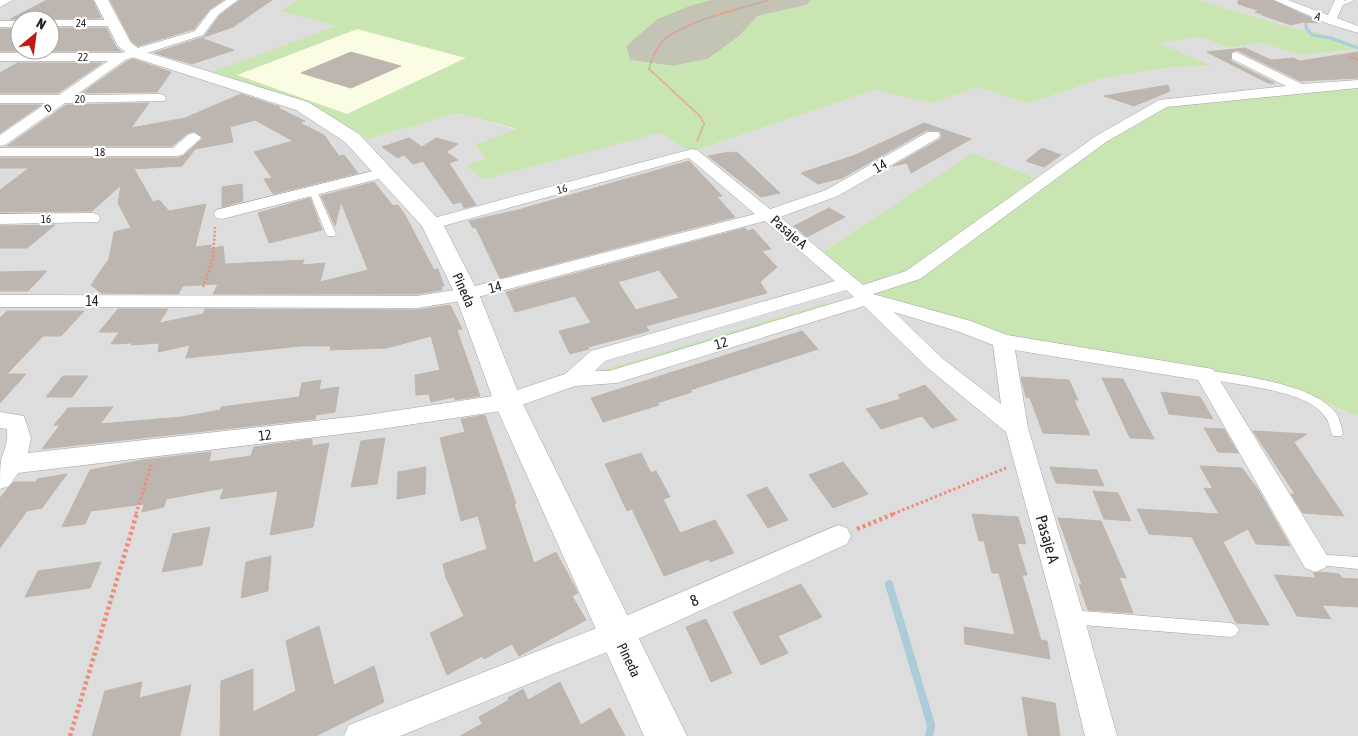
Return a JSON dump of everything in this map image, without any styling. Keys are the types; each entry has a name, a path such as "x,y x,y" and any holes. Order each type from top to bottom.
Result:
{"street":[{"path":"0,3 6,0"},
{"name":"Pineda","path":"102,0 125,46 137,54 302,106 325,119 352,138 432,224 467,294 508,402 666,736"},
{"name":"22","path":"0,58 121,57 137,54 199,32 208,24 215,12 233,0"},
{"name":"A","path":"1279,0 1330,21 1358,30"},
{"path":"1330,21 1339,2"},
{"name":"24","path":"60,23 112,23"},
{"path":"1236,56 1300,88"},
{"name":"D","path":"0,142 121,57"},
{"name":"12","path":"6,472 78,458 367,423 508,402 573,380 609,378 913,274 1101,139 1164,103 1300,88 1358,84"},
{"name":"20","path":"0,99 159,98"},
{"name":"14","path":"0,301 417,302 467,294 770,215 832,193 933,135"},
{"name":"18","path":"0,152 177,152 194,137"},
{"name":"Pasaje A","path":"692,153 770,215 859,291 1003,341 1205,374"},
{"name":"16","path":"432,224 692,153"},
{"path":"222,214 385,173"},
{"name":"16","path":"0,219 92,218"},
{"path":"859,291 913,340 936,364 1016,428"},
{"name":"Pasaje A","path":"1003,341 1016,428 1070,617 1101,736"},
{"path":"1205,374 1315,560"},
{"name":"12","path":"0,420 16,422 21,434 6,472"},
{"name":"8","path":"360,736 617,634 838,536"}],"lane":[{"path":"1339,2 1352,0"},
{"path":"313,191 331,234"},
{"path":"1205,374 1252,382 1307,398 1330,414 1336,433"},
{"path":"1315,560 1358,563"},
{"path":"1070,617 1231,630"}],"path":[{"path":"692,153 704,124 700,116 649,69 654,53 664,40 696,22 768,0"},
{"path":"1348,56 1358,60"},
{"path":"198,301 213,259 215,225 222,214"},
{"path":"70,736 156,448"},
{"path":"838,536 1026,460"}],"shaded area":[{"path":"0,0 96,0 120,49 134,56 211,72 134,47 107,0 298,0 281,11 337,26 213,72 310,105 368,139 458,113 518,130 475,145 486,158 466,165 483,180 660,133 691,152 874,90 932,103 977,87 1028,104 1100,79 1164,68 1209,65 1158,43 1200,37 1230,48 1261,43 1300,55 1358,49 1358,85 1046,182 973,153 1304,394 1358,416 1358,736 0,736"},
{"path":"710,0 811,0 807,5 758,16 738,37 708,59 673,66 630,60 626,46 657,19"},
{"path":"1197,0 1358,0 1358,46 1320,33 1296,29"},
{"path":"357,29 466,58 347,114 236,75"}],"green space":[{"path":"298,0 710,0 657,19 626,46 630,60 673,66 708,59 738,37 758,16 807,5 811,0 1197,0 1296,29 1320,33 1358,46 1358,49 1300,55 1261,43 1230,48 1200,37 1159,43 1210,65 1164,68 1100,79 1028,104 977,87 932,103 874,90 691,152 660,133 483,180 466,165 486,158 475,145 517,129 458,113 368,139 310,105 212,72 336,26 280,11","holes":["357,29 466,58 347,114 237,75"]},
{"path":"1358,85 1358,416 1304,394 1017,344 887,304 823,252 973,153 1046,182 1163,104"},
{"path":"825,303 829,306 604,375 603,370"}],"building":[{"path":"47,0 92,0 101,18 60,18 60,10 28,10"},
{"path":"110,0 223,0 210,9 194,29 138,46 132,42"},
{"path":"240,0 272,0 233,27 204,37 220,15"},
{"path":"1238,0 1272,0 1320,23 1303,22 1291,25 1255,12 1260,11 1238,4"},
{"path":"60,28 106,28 116,47 121,51 60,51"},
{"path":"0,29 10,29 10,51 0,51"},
{"path":"203,37 201,38 234,50 192,64 154,53"},
{"path":"1245,48 1271,60 1293,58 1300,61 1358,52 1358,78 1300,81 1237,50 1231,52 1231,61 1275,83 1268,83 1207,52"},
{"path":"351,52 401,66 351,88 301,73"},
{"path":"133,59 171,72 157,92 82,93 126,62"},
{"path":"17,63 102,63 58,93 0,93 0,73"},
{"path":"1168,85 1170,91 1134,106 1104,96"},
{"path":"241,94 280,107 278,108 305,121 300,123 324,135 339,156 344,155 358,173 273,194 264,179 272,178 254,152 293,141 255,120 230,127 233,142 195,149 182,166 134,169 153,202 159,200 169,211 206,204 195,247 212,245 210,249 223,246 225,264 304,260 302,265 325,263 320,282 368,270 341,202 335,226 321,196 374,182 393,206 398,205 405,215 434,270 438,269 444,286 441,287 442,290 417,294 213,294 218,284 183,286 178,294 101,293 91,285 109,259 114,232 131,228 118,203 121,185 92,211 0,212 0,190 29,168 0,168 0,158 177,158 183,156 203,138 194,131 188,133 172,146 7,146 66,105 149,103 131,128 185,118"},
{"path":"0,105 41,105 0,133"},
{"path":"924,123 971,139 911,173 907,163 893,166 939,140 942,136 940,131 927,130 842,178 818,184 801,173 853,156"},
{"path":"409,138 422,147 436,138 458,144 446,152 458,160 449,163 476,205 464,208 461,202 453,204 423,161 413,164 404,155 398,158 382,147"},
{"path":"1042,148 1061,155 1044,167 1026,161"},
{"path":"737,152 780,193 761,197 708,156"},
{"path":"689,161 722,196 717,197 735,217 500,278 476,228 473,228 469,221 518,210"},
{"path":"242,184 243,201 222,207 222,187"},
{"path":"310,198 322,230 269,243 258,213"},
{"path":"829,208 845,217 807,237 794,226"},
{"path":"55,225 27,248 0,248 0,226"},
{"path":"745,228 748,231 753,229 771,249 762,251 777,267 760,282 767,293 646,326 649,331 588,347 589,349 570,354 559,331 591,323 575,296 515,312 506,292","holes":["659,270 679,298 636,310 618,282"]},
{"path":"47,271 28,291 0,291 0,272"},
{"path":"450,305 462,329 457,330 480,396 455,400 454,397 431,402 429,394 416,395 415,375 440,370 431,336 387,348 330,350 331,346 301,346 186,358 190,345 158,352 159,343 111,344 119,332 99,332 118,309 168,309 159,323 203,314 205,309 417,310"},
{"path":"7,311 84,311 61,336 43,336 7,374 26,374 0,403 0,318"},
{"path":"802,331 818,349 690,390 692,392 657,403 659,405 603,422 591,398"},
{"path":"63,376 88,376 72,397 46,397"},
{"path":"1021,377 1069,380 1078,400 1074,400 1090,435 1043,433 1030,398 1026,397"},
{"path":"1102,378 1123,379 1154,439 1130,438"},
{"path":"321,380 319,390 339,387 335,412 316,415 315,419 42,449 60,425 54,425 68,408 113,407 100,424 182,417 220,410 221,407 299,397 302,383"},
{"path":"925,385 957,420 932,428 922,416 881,429 866,409 901,399 898,395"},
{"path":"1161,392 1200,397 1213,419 1169,414"},
{"path":"485,415 516,503 514,504 534,563 556,552 578,593 572,596 586,620 519,656 512,644 484,659 482,656 447,675 430,633 464,616 446,578 443,564 487,549 478,516 461,521 440,438 465,432 461,419"},
{"path":"1204,428 1224,429 1238,453 1218,452"},
{"path":"1253,431 1307,434 1294,442 1344,516 1303,513 1291,494 1295,494"},
{"path":"385,438 377,484 351,487 361,441"},
{"path":"312,439 312,446 329,443 313,527 270,535 278,491 220,499 224,488 166,499 164,507 142,512 144,504 91,511 85,524 62,527 90,470 143,460 211,452 209,462 251,456 254,447"},
{"path":"641,453 651,473 656,471 670,497 663,499 680,533 715,520 734,553 710,562 709,559 664,576 632,509 627,511 605,464"},
{"path":"843,462 868,494 833,508 809,475"},
{"path":"1200,466 1242,468 1259,491 1290,546 1256,544 1248,529 1223,542 1269,625 1236,623 1192,537 1149,534 1137,509 1219,514 1204,488 1213,489"},
{"path":"426,467 425,494 397,499 398,472"},
{"path":"1050,467 1097,470 1104,486 1056,483"},
{"path":"67,474 42,508 27,511 0,548 0,498 7,489 14,482 36,482 37,479"},
{"path":"767,487 788,520 768,528 747,495"},
{"path":"1093,491 1118,493 1131,521 1104,519"},
{"path":"972,514 1018,517 1026,544 1017,543 1027,575 1022,575 1041,640 1047,641 1050,659 965,644 964,627 1015,635 999,573 992,573 984,541 979,541"},
{"path":"1058,518 1101,521 1126,578 1119,577 1133,613 1088,610 1079,584 1082,585"},
{"path":"210,527 202,565 162,572 173,534"},
{"path":"271,556 268,591 241,598 246,562"},
{"path":"101,562 90,588 25,597 38,571"},
{"path":"1313,573 1339,574 1342,578 1358,579 1358,607 1322,605 1331,619 1297,616 1274,575 1316,578"},
{"path":"801,584 822,617 778,636 788,653 761,665 733,612"},
{"path":"706,619 732,673 711,682 686,627"},
{"path":"319,626 334,685 374,666 384,702 316,736 220,736 221,681 253,669 253,712 296,691 286,641"},
{"path":"142,682 139,698 191,685 180,736 92,736 105,691"},
{"path":"560,682 581,725 610,708 625,736 460,736 482,724 479,717 509,700 508,698 523,689 528,700"},
{"path":"1022,697 1055,703 1060,736 1028,736"}],"waterway":[{"path":"1302,15 1311,19 1306,22 1306,28 1312,35 1331,38 1358,48"},
{"path":"889,584 931,725 929,736"}]}
